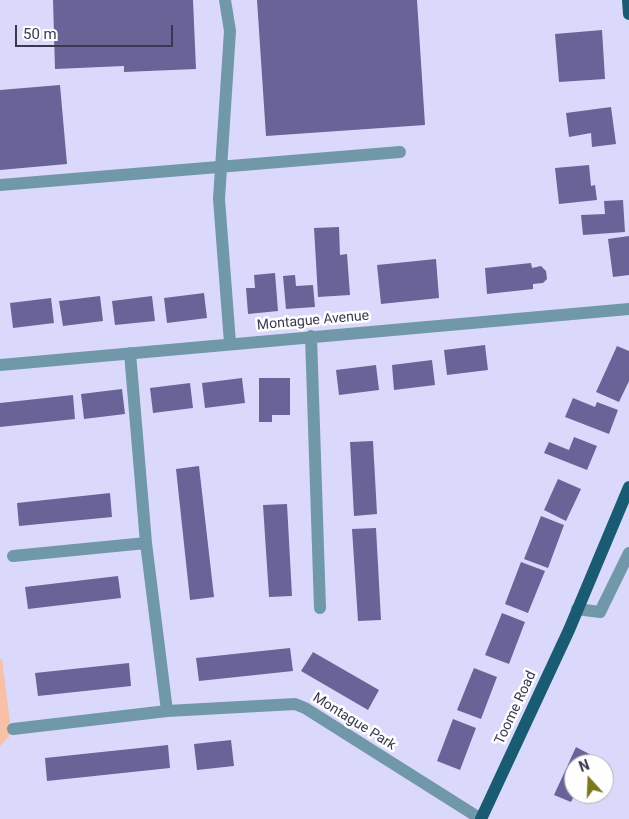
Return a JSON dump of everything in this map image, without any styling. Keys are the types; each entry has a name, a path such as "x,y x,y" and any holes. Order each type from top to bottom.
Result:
{"main road":[{"name":"Toome Road","path":"481,819 577,608 629,487"}],"street":[{"path":"225,0 230,31 220,166 220,199 230,343"},
{"path":"0,185 400,152"},
{"name":"Montague Avenue","path":"0,366 230,343 629,309"},
{"path":"310,336 320,608"},
{"path":"130,353 146,543 167,711"},
{"path":"13,556 146,543"},
{"path":"577,608 600,612 629,552"},
{"name":"Montague Park","path":"13,729 167,711 295,704 305,708 481,819"}],"shaded area":[{"path":"0,659 2,659 10,722 9,737 0,746"}],"building":[{"path":"53,0 193,0 196,69 124,72 124,66 55,69"},
{"path":"257,0 417,0 425,125 266,136"},
{"path":"602,30 605,79 559,82 555,34"},
{"path":"60,85 67,164 0,170 0,90"},
{"path":"611,107 616,144 592,147 591,133 569,137 566,113"},
{"path":"589,165 591,186 595,185 597,200 559,204 555,168"},
{"path":"623,200 625,232 583,235 581,215 605,214 604,201"},
{"path":"339,227 340,255 347,254 350,295 318,297 314,228"},
{"path":"629,236 629,275 613,277 608,239"},
{"path":"436,259 439,298 381,304 377,265"},
{"path":"531,263 532,268 541,266 546,271 547,279 543,283 533,284 533,289 487,294 485,268"},
{"path":"275,273 278,311 248,314 246,288 255,288 254,275"},
{"path":"295,275 296,286 313,285 315,307 286,309 283,276"},
{"path":"204,293 207,318 167,323 164,298"},
{"path":"100,296 103,321 63,326 59,301"},
{"path":"152,296 155,321 115,325 112,301"},
{"path":"51,298 54,323 13,328 10,303"},
{"path":"485,345 488,370 447,375 444,350"},
{"path":"617,346 629,351 629,381 619,402 596,392"},
{"path":"432,360 435,385 394,390 392,365"},
{"path":"376,365 379,390 339,395 336,370"},
{"path":"242,378 245,403 205,408 202,383"},
{"path":"259,378 290,378 290,415 272,415 272,422 259,422"},
{"path":"190,383 193,408 153,413 150,388"},
{"path":"122,389 125,414 84,419 81,394"},
{"path":"73,395 75,419 0,427 0,403"},
{"path":"573,398 595,407 597,402 618,410 609,434 565,417"},
{"path":"574,437 597,446 587,470 544,453 549,442 569,450"},
{"path":"373,441 377,514 354,516 350,442"},
{"path":"199,466 214,597 190,600 176,469"},
{"path":"558,479 581,489 566,521 544,510"},
{"path":"110,493 112,517 19,526 17,503"},
{"path":"287,504 292,596 269,597 263,505"},
{"path":"541,516 564,525 548,568 524,559"},
{"path":"376,528 381,620 358,621 352,529"},
{"path":"521,562 545,571 528,613 505,604"},
{"path":"118,576 121,598 28,609 25,587"},
{"path":"502,613 525,622 509,664 485,655"},
{"path":"290,648 293,671 199,681 196,658"},
{"path":"313,652 379,690 368,710 301,671"},
{"path":"129,663 131,686 38,696 35,673"},
{"path":"474,668 497,677 481,719 457,710"},
{"path":"453,719 476,728 460,770 437,761"},
{"path":"231,740 234,766 197,770 194,744"},
{"path":"168,745 170,768 47,781 45,758"},
{"path":"576,747 589,754 573,754"},
{"path":"564,773 564,799 554,795"}]}
